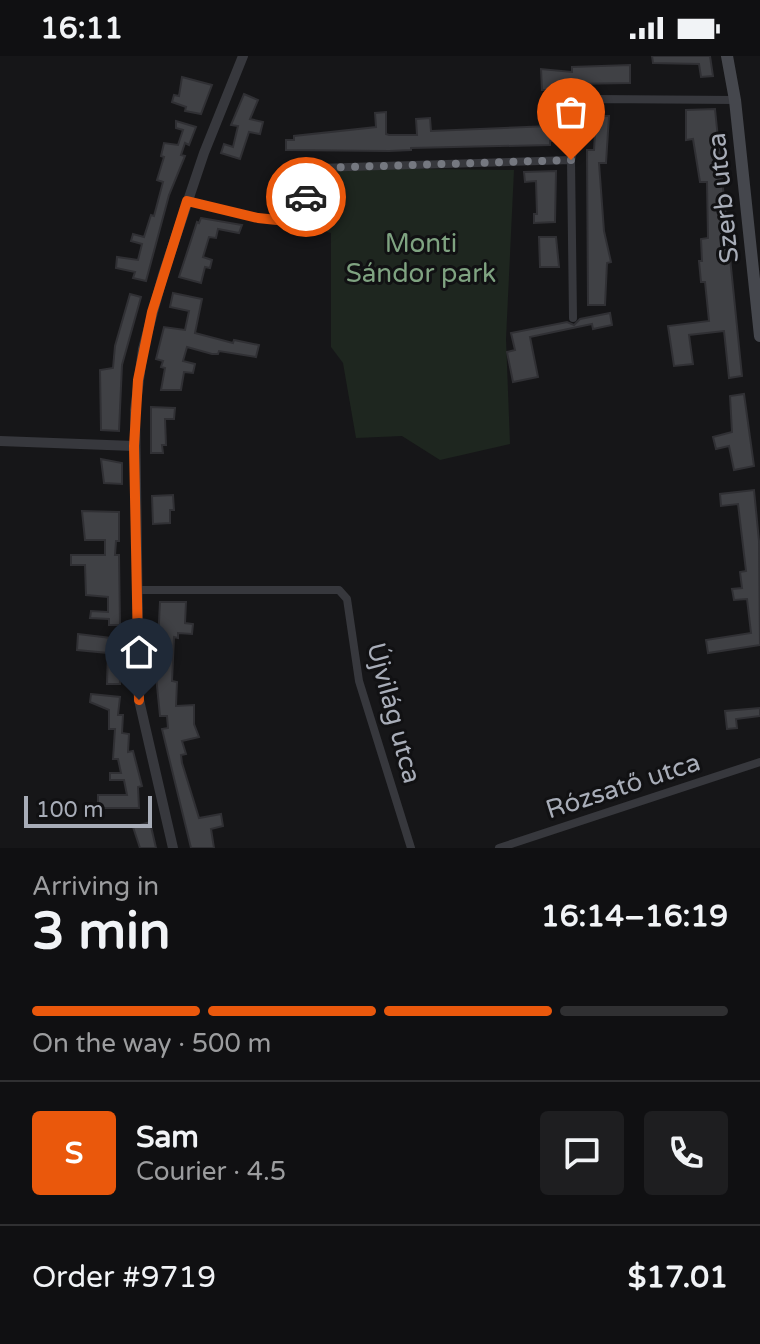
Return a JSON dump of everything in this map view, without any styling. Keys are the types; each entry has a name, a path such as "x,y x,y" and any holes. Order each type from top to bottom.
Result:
{"main road":[{"name":"Szerb utca","path":"727,56 735,100 760,336"}],"street":[{"path":"173,848 139,700 134,446 143,349 187,201 243,56"},
{"path":"573,318 571,160 580,112 585,103 596,99 735,100"},
{"path":"187,201 258,218 296,222 304,214 308,174 317,168 571,160"},
{"path":"0,441 134,446"},
{"name":"Újvilág utca","path":"136,590 339,590 347,599 359,681 411,848"},
{"name":"Rózsatő utca","path":"499,848 760,762"}],"green space":[{"name":"Monti Sándor park","path":"326,168 514,170 506,339 510,444 440,460 402,436 356,438 343,363 331,347 331,233 307,227 310,184 318,172"}],"building":[{"path":"652,56 710,56 713,76 701,77 699,64 653,63"},
{"path":"630,65 630,83 568,84 563,102 550,101 551,90 542,90 541,69 572,72 572,67"},
{"path":"182,77 212,85 201,114 185,111 186,107 172,102 174,95 179,96"},
{"path":"244,94 258,100 250,119 263,122 260,134 249,132 240,159 221,153 224,144 233,147 238,126 231,125"},
{"path":"715,109 742,376 729,378 724,331 689,335 693,364 674,366 668,326 709,321 705,282 701,282 699,261 702,261 701,239 708,238 707,182 700,182 693,139 686,140 686,110"},
{"path":"386,112 386,134 389,135 417,135 416,119 430,118 431,131 550,126 550,133 555,133 555,141 550,141 550,145 389,151 286,150 286,140 294,140 294,136 376,127 375,113"},
{"path":"596,116 609,116 606,163 599,163 604,231 611,262 607,263 605,305 588,305 587,150 594,150"},
{"path":"176,121 196,127 181,155 185,156 169,195 146,281 133,278 135,272 116,268 117,257 138,260 142,244 131,241 133,234 144,237 151,215 154,216 163,182 157,180 164,157 161,156 164,143 178,145 183,130 176,128"},
{"path":"556,171 555,222 534,223 534,214 537,214 536,181 525,182 524,172"},
{"path":"201,218 242,225 239,233 218,229 216,238 209,237 203,257 212,260 210,268 205,267 201,283 179,277"},
{"path":"539,237 556,237 559,267 540,267"},
{"path":"173,293 202,299 195,333 233,343 234,340 259,345 256,357 219,351 212,354 187,347 183,361 195,364 193,373 184,372 181,390 161,390 165,368 161,367 163,361 156,359 164,327 185,330 189,311 170,307"},
{"path":"130,294 141,297 122,365 119,431 101,430 100,370 113,368 115,346"},
{"path":"610,313 612,325 593,329 592,324 530,337 538,377 513,382 507,352 515,350 511,333 567,322 574,325 580,319"},
{"path":"744,394 754,466 734,470 729,446 716,449 713,437 732,432 730,396"},
{"path":"151,407 175,408 174,419 165,419 166,445 162,445 163,453 151,453"},
{"path":"101,459 122,463 122,484 104,483"},
{"path":"754,490 759,541 760,645 708,653 706,640 751,633 747,599 734,600 732,589 742,588 740,572 746,571 738,504 721,506 720,494"},
{"path":"173,495 174,510 170,510 170,523 153,524 152,496"},
{"path":"82,511 119,512 119,541 116,541 115,555 119,555 120,625 109,625 109,619 90,618 91,611 108,612 108,597 86,595 85,565 71,565 71,555 105,555 105,540 85,540"},
{"path":"160,602 186,602 185,623 193,624 192,634 178,633 178,638 174,637 172,681 177,682 176,706 194,705 194,724 199,737 182,741 186,754 181,755 182,763 199,818 221,814 223,826 211,829 214,848 191,848 162,729 168,728 167,716 160,716 154,656 154,642 158,642"},
{"path":"78,634 119,639 120,684 107,684 108,653 77,650"},
{"path":"91,694 120,697 118,715 123,715 122,733 129,734 128,752 133,751 142,786 138,787 139,808 98,808 98,795 127,795 124,780 110,780 110,773 121,773 118,759 113,759 115,729 109,729 109,710 90,702"},
{"path":"760,708 760,716 736,719 737,728 727,729 725,711"},
{"path":"150,822 156,848 140,848 133,827"}],"way so far":[{"path":"306,197 308,174 317,168 571,160"}],"route":[{"path":"139,700 135,410 143,349 152,312 187,201 258,218 296,222 304,214 306,197"}]}
